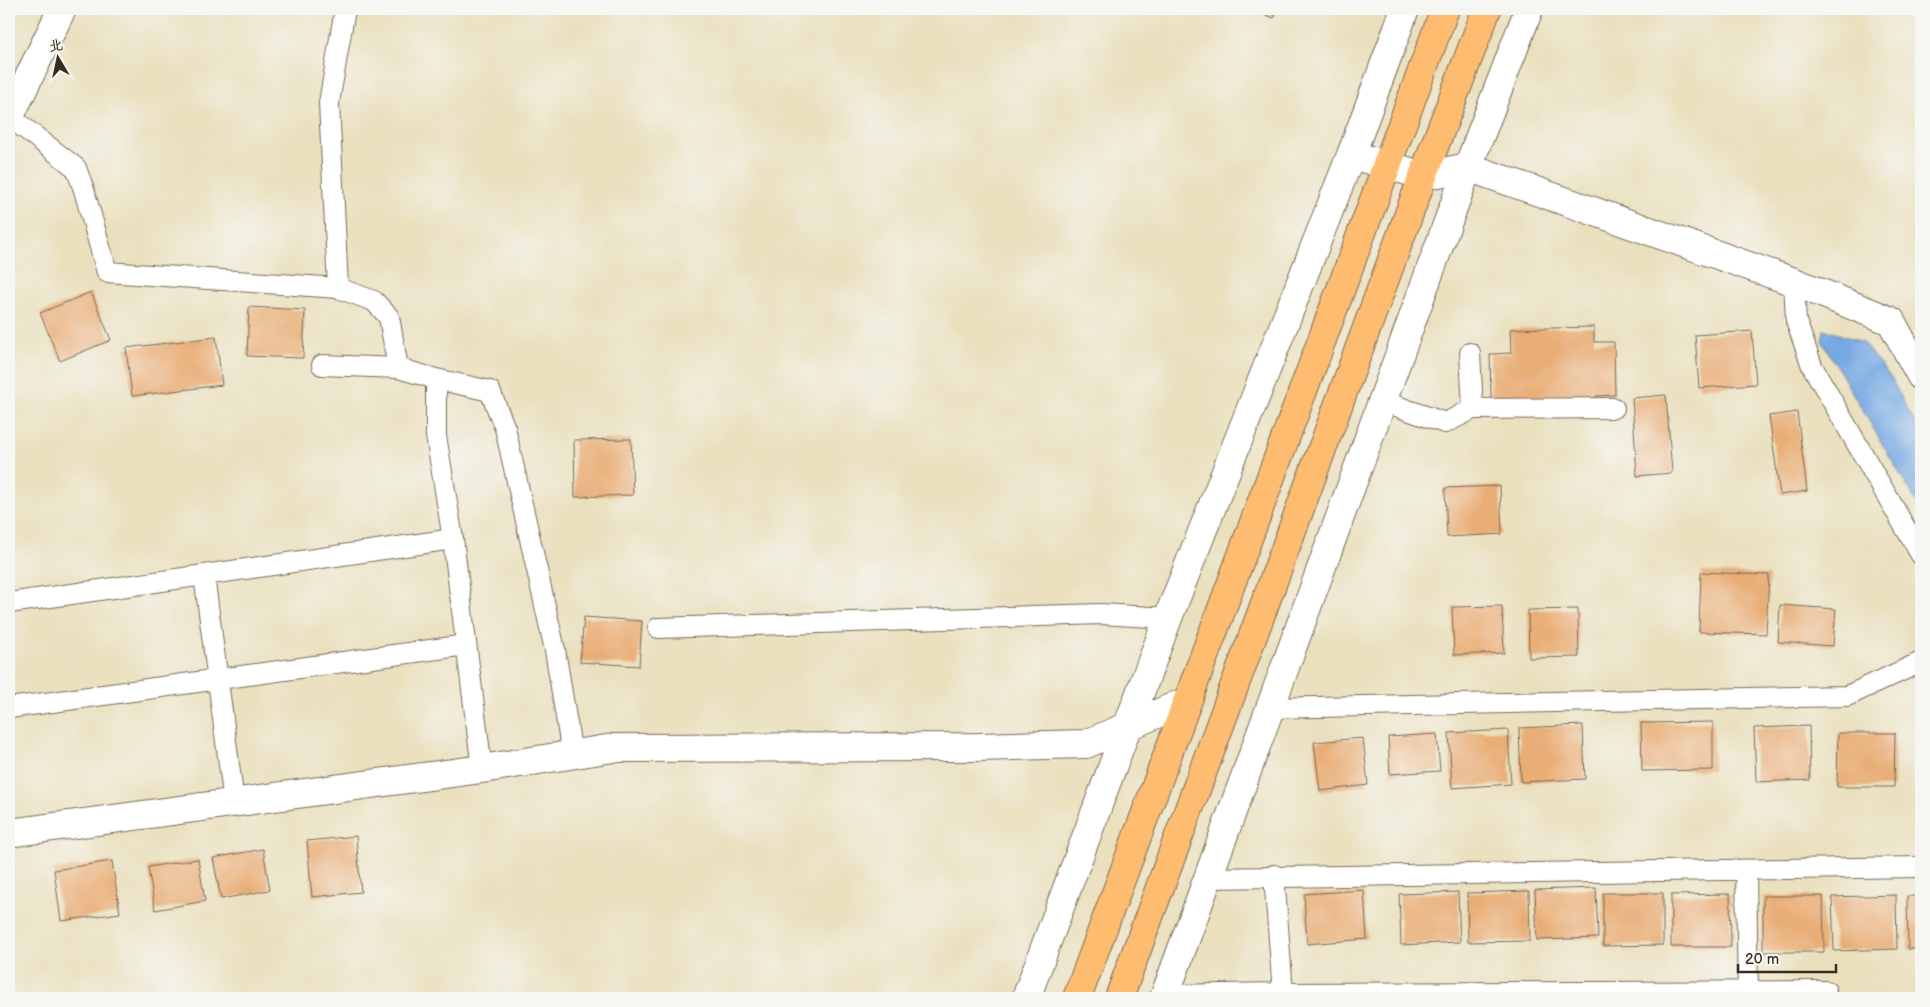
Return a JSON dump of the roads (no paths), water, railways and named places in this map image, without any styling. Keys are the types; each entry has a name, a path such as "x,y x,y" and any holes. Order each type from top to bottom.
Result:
{"main road":[{"path":"1077,998 1445,9"},
{"path":"1119,998 1486,9"}],"street":[{"path":"9,118 62,9"},
{"path":"1026,998 1168,618 1351,155 1405,9"},
{"path":"1164,997 1468,167 1529,9"},
{"path":"1351,155 1388,164 1423,176 1468,167 1794,282 1891,321 1921,376"},
{"path":"9,833 482,769 613,748 968,747 1086,744 1187,700"}],"lane":[{"path":"338,288 329,103 345,9"},
{"path":"9,118 76,168 107,272 338,288 374,301 389,317 398,368"},
{"path":"1794,282 1796,321 1812,366 1921,555"},
{"path":"1470,353 1473,409"},
{"path":"322,365 398,368 436,380 490,391 505,428 555,650 572,754"},
{"path":"436,380 436,436 453,538 482,769"},
{"path":"1382,401 1445,423 1473,409 1614,408"},
{"path":"9,603 453,538"},
{"path":"204,575 234,802"},
{"path":"658,628 1100,614 1168,618"},
{"path":"9,708 466,645"},
{"path":"1269,708 1847,696 1921,662"},
{"path":"1208,878 1274,875 1921,867"},
{"path":"1746,870 1748,995"},
{"path":"1274,875 1283,992"},
{"path":"1164,997 1283,992 1748,995 1826,991"}],"water":[{"path":"1824,329 1862,342 1891,378 1921,435 1921,510 1822,341"}]}
